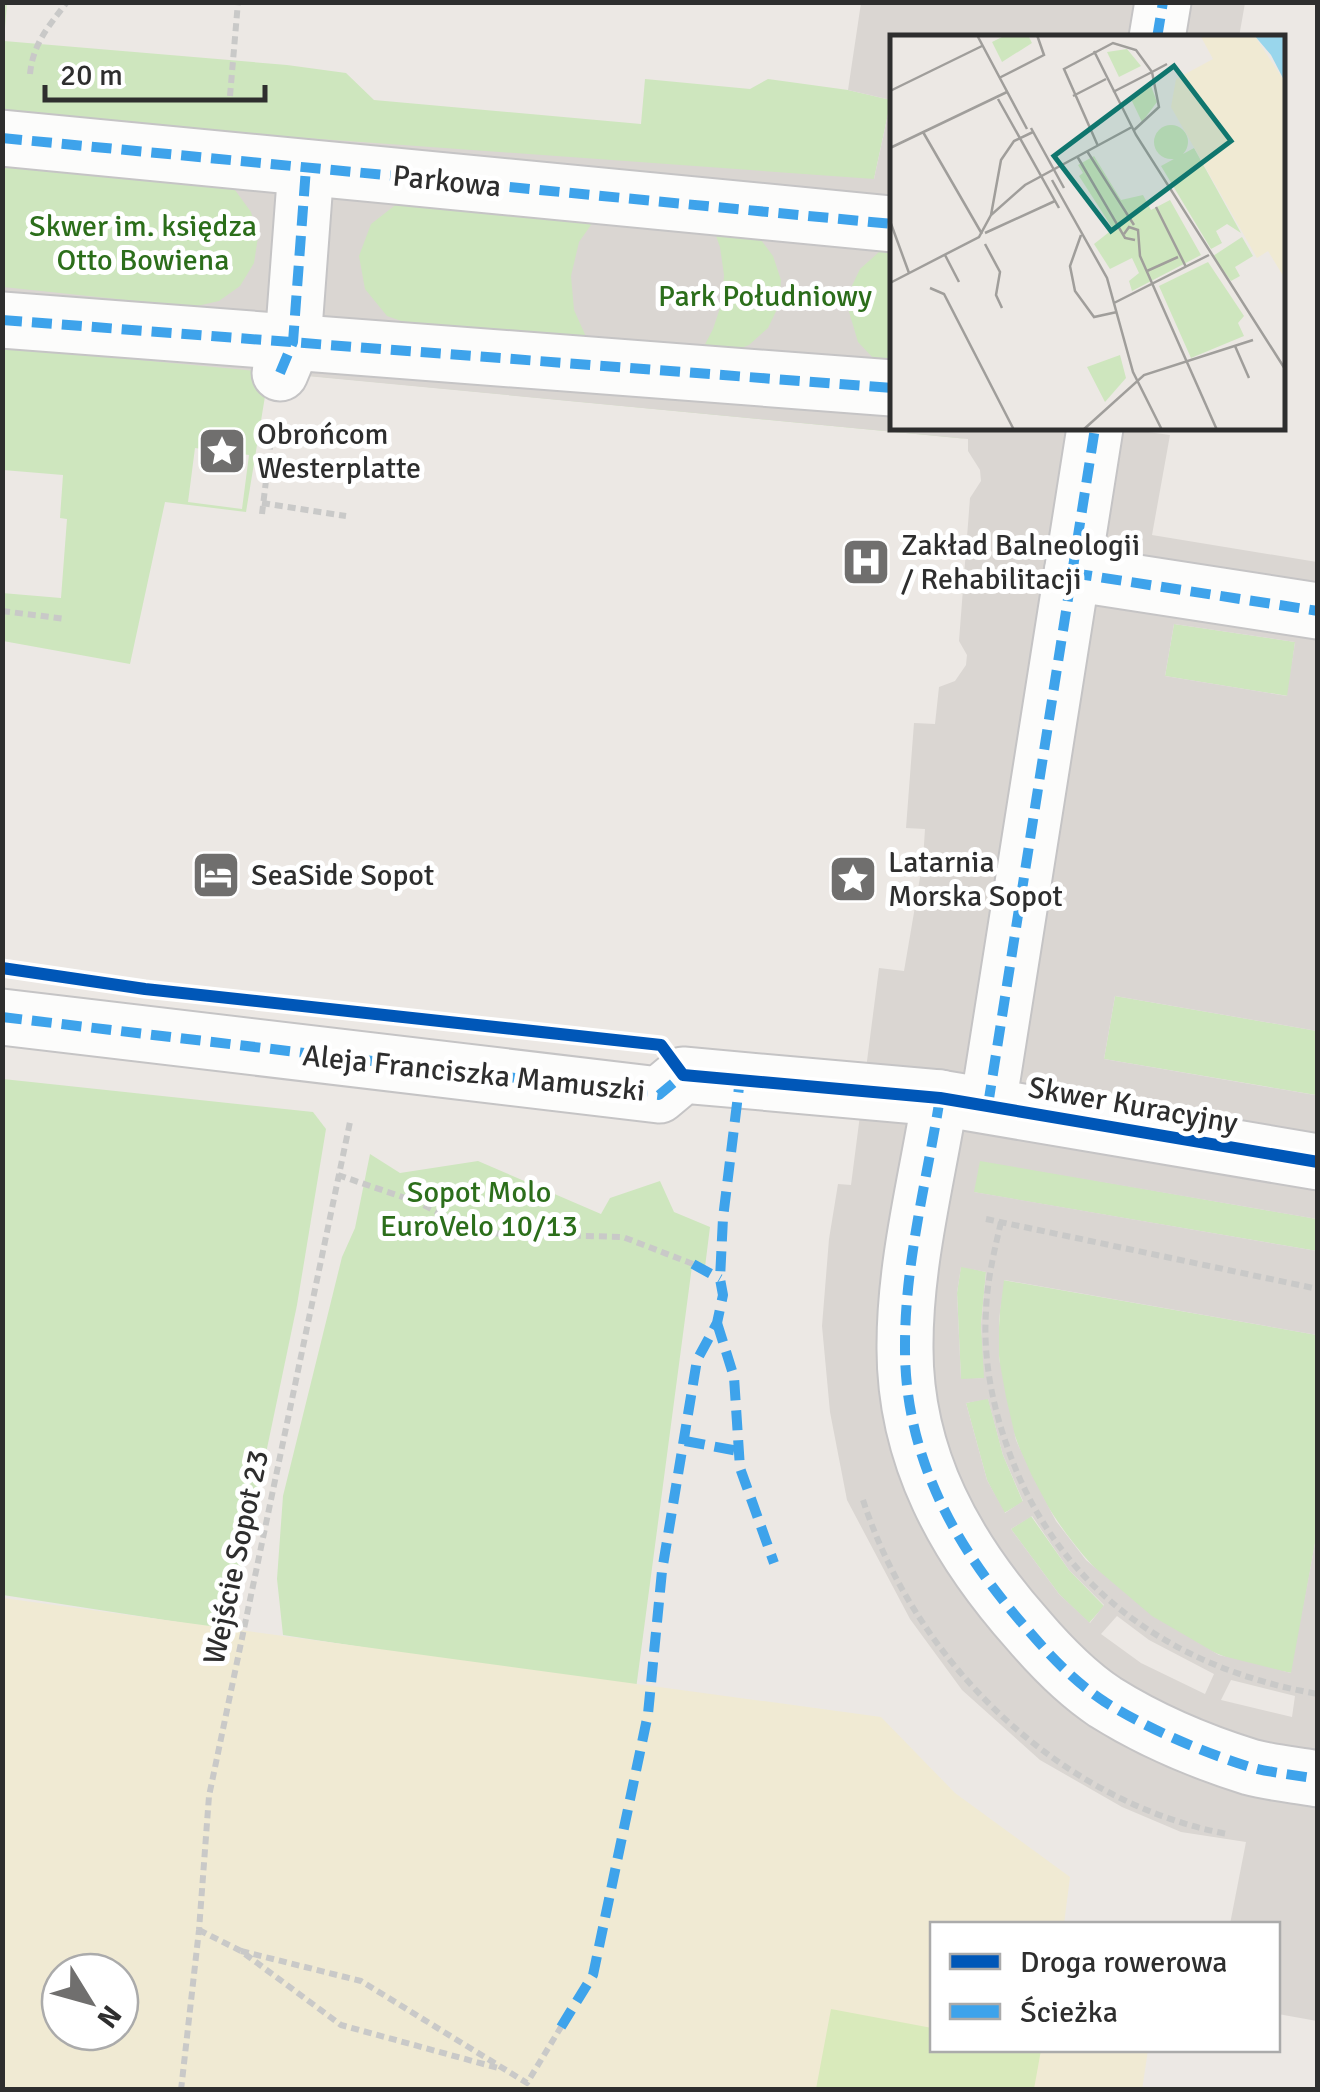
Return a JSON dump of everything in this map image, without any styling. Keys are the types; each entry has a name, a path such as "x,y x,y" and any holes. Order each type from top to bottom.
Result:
{"street":[{"path":"1158,35 1163,2"},
{"name":"Parkowa","path":"14,139 890,224"},
{"path":"286,358 306,168"},
{"path":"2,320 286,358 890,388"},
{"name":"Skwer Kuracyjny","path":"1093,441 1072,573 964,1102 918,1204 904,1345 912,1420 933,1489 985,1582 1061,1668 1105,1702 1153,1728 1252,1767 1318,1779"},
{"path":"1072,573 1318,611"},
{"name":"Aleja Franciszka Mamuszki","path":"2,1018 658,1095 683,1075 964,1102"},
{"name":"Skwer Kuracyjny","path":"964,1102 1318,1162"}],"path":[{"path":"14,139 32,54 67,2"},
{"path":"226,159 238,2"},
{"path":"262,514 286,358"},
{"path":"262,503 346,516"},
{"path":"2,611 66,619"},
{"path":"338,1175 420,1203 478,1233 623,1237 693,1264"},
{"path":"918,1204 1318,1290"},
{"path":"1000,1222 986,1315 991,1390 1012,1462 1046,1528 1093,1586 1151,1633 1217,1668 1318,1694"},
{"path":"199,1930 242,1951 342,2025 505,2070"},
{"path":"242,1951 361,1981 527,2084 562,2027"}],"green space":[{"name":"Park Południowy","path":"3,3 7,3 4,41 346,73 374,100 641,124 645,79 750,89 768,79 890,100 874,179 890,181 890,430 968,439 269,372 246,512 165,502 130,664 3,641 2,593 61,598 67,519 60,518 63,475 3,470","holes":["195,448 249,455 242,509 188,502"]},
{"path":"1174,624 1295,642 1288,696 1165,676"},
{"path":"1115,996 1317,1031 1316,1095 1104,1059"},
{"path":"3,1079 313,1112 326,1129 297,1305 229,1630 3,1595"},
{"name":"Sopot Molo EuroVelo 10/13","path":"370,1154 400,1173 478,1161 601,1214 610,1198 660,1181 674,1212 710,1227 705,1267 692,1266 636,1689 283,1635 277,1579 283,1496 342,1257 355,1228"},
{"path":"979,1160 1317,1219 1317,1251 973,1192"},
{"path":"961,1266 986,1272 981,1325 985,1378 961,1380 957,1293"},
{"path":"1003,1280 1317,1335 1317,1532 1292,1673 1227,1657 1175,1632 1135,1605 1067,1535 1020,1450 1006,1404 999,1356"},
{"path":"988,1398 1003,1455 1023,1502 1004,1513 987,1480 966,1403"},
{"path":"1031,1516 1069,1570 1104,1606 1089,1623 1059,1594 1011,1529"},
{"path":"831,2009 930,2028 930,2052 1041,2052 1034,2089 816,2089"}],"sand":[{"path":"3,1598 881,1717 955,1793 1070,1877 1064,1922 930,1922 930,2052 1148,2052 1142,2090 3,2090"}],"shaded area":[{"path":"861,3 1245,3 1239,35 890,35 890,100 848,90"},
{"path":"890,105 890,248 860,269 847,305 858,342 875,360 890,367 890,430 1145,430 1170,435 1152,535 1317,562 1317,1031 1115,996 1104,1059 1315,1095 1317,1088 1317,1219 980,1161 974,1192 1317,1251 1317,1335 1004,1280 999,1358 1016,1440 1056,1521 1086,1560 1152,1616 1219,1655 1291,1673 1317,1532 1317,2021 1280,2014 1280,1922 1230,1922 1246,1842 1181,1832 1122,1807 1040,1760 962,1690 910,1619 847,1500 830,1412 822,1326 829,1239 838,1184 851,1185 879,968 904,971 923,860 925,829 906,828 914,723 935,724 939,687 955,681 966,665 967,655 959,641 970,498 981,481 980,470 968,451 968,439 3,347 3,287 193,307 219,301 240,286 254,263 258,237 251,212 235,190 210,177 2,116 874,179","holes":["398,203 598,215 579,242 571,276 574,310 588,341 418,327 387,316 365,289 359,256 371,224","711,222 758,236 773,256 781,280 779,305 768,328 749,345 725,354 701,352 722,302 720,247","1174,624 1295,642 1287,696 1165,676","961,1267 986,1272 981,1325 984,1378 961,1379 957,1293","988,1399 1003,1455 1023,1501 1005,1513 987,1480 966,1403","1032,1516 1069,1570 1104,1605 1090,1623 1059,1594 1011,1529","1117,1616 1149,1640 1214,1674 1205,1694 1141,1663 1101,1634","1231,1680 1295,1696 1292,1717 1221,1700"]}],"marked path":[{"path":"1158,35 1163,2"},
{"path":"2,138 890,224"},
{"path":"280,373 293,342 306,168"},
{"path":"2,320 890,388"},
{"path":"988,1105 1095,430"},
{"path":"1072,573 1318,611"},
{"path":"2,1017 659,1095 683,1075 691,1075"},
{"path":"561,2027 593,1975 648,1714 662,1571 697,1360 717,1323 723,1295 723,1218 740,1079"},
{"path":"940,1098 913,1252 905,1345 907,1386 924,1463 957,1534 1002,1599 1037,1640 1074,1678 1105,1702 1213,1754 1258,1769 1318,1779"},
{"path":"693,1264 720,1279"},
{"path":"717,1323 734,1377 740,1468 774,1563"},
{"path":"685,1441 738,1451"}],"cycle path":[{"path":"2,968 145,989 661,1045 683,1075 940,1098 1318,1162"}],"place":[{"name":"Obrońcom Westerplatte","path":"222,451"},
{"name":"Zakład Balneologii / Rehabilitacji","path":"866,562"},
{"name":"SeaSide Sopot","path":"216,875"},
{"name":"Latarnia Morska Sopot","path":"853,879"}],"park label":[{"name":"Skwer im. księdza Otto Bowiena","path":"143,243"}]}
